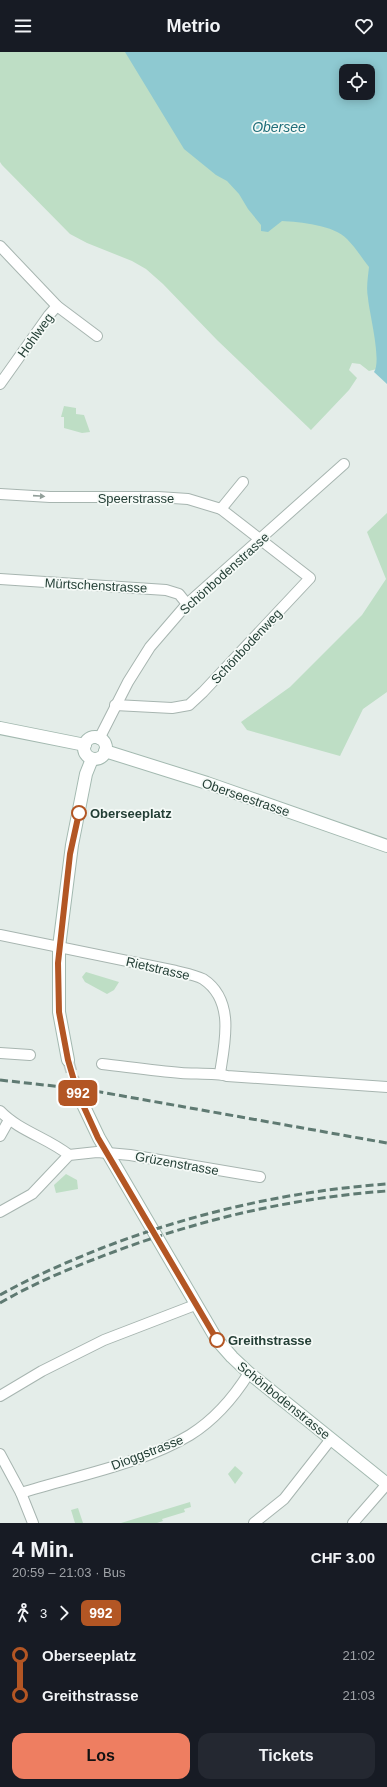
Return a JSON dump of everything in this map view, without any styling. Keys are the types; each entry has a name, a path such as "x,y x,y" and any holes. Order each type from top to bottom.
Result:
{"street":[{"path":"0,246 57,306 97,336"},
{"name":"Hohlweg","path":"0,384 57,306"},
{"name":"Schönbodenstrasse","path":"99,739 115,705 150,647 187,604 344,464"},
{"path":"221,509 243,482"},
{"name":"Speerstrasse","path":"0,494 50,497 158,497 188,499 221,509 261,539"},
{"name":"Schönbodenweg","path":"115,705 172,708 189,705 310,578 261,539"},
{"name":"Mürtschenstrasse","path":"0,579 166,590 179,594 187,604"},
{"path":"0,728 85,745"},
{"path":"90,739 99,739 104,744 105,751 100,758 92,759 86,754 85,745 90,739"},
{"name":"Oberseestrasse","path":"105,751 206,783 387,846"},
{"path":"68,1060 59,1012 59,947 72,846 86,774 92,759"},
{"name":"Rietstrasse","path":"0,935 176,971 201,978 213,987 221,999 225,1021 224,1049 220,1073"},
{"path":"0,1052 30,1055"},
{"path":"102,1064 181,1073 210,1075 220,1073 227,1076 387,1087"},
{"name":"Schönbodenstrasse","path":"78,1094 90,1122 107,1153 195,1305 217,1340 249,1373 387,1484"},
{"path":"0,1111 9,1120 60,1147 69,1155 32,1194 0,1212"},
{"path":"0,1136 9,1120"},
{"name":"Grüzenstrasse","path":"69,1155 89,1153 130,1155 260,1177"},
{"path":"0,1396 42,1371 104,1340 195,1305"},
{"name":"Dioggstrasse","path":"21,1493 118,1464 178,1442 192,1434 225,1406 249,1373"},
{"path":"254,1523 284,1499 331,1439"},
{"path":"0,1454 21,1493 33,1523"},
{"path":"353,1523 387,1484"}],"green space":[{"path":"0,52 270,52 376,180 377,369 369,371 360,364 352,363 349,370 357,378 349,390 311,430 217,340 163,284 146,269 132,261 87,243 70,234 0,162"},
{"path":"64,406 76,408 76,414 84,415 90,432 82,433 64,428 64,417 61,417"},
{"path":"387,513 387,692 363,709 340,756 247,730 241,722 290,687 362,615 386,579 367,532"},
{"path":"86,972 119,982 114,990 107,994 85,982 82,977"},
{"path":"66,1174 77,1180 78,1189 56,1193 54,1185"},
{"path":"235,1466 243,1473 235,1484 228,1474"},
{"path":"190,1502 191,1507 184,1509 185,1512 162,1519 163,1521 157,1523 121,1523"},
{"path":"78,1508 83,1523 75,1523 71,1510"}],"water":[{"name":"Obersee","path":"125,52 387,52 387,384 374,372 377,358 367,294 369,267 356,249 341,234 334,230 316,225 282,221 268,232 261,231 261,225 248,209 239,194 227,181 216,175 184,149"}],"tunnel":[{"path":"68,1060 78,1094"}],"railway":[{"path":"0,1080 89,1090 387,1143"},
{"path":"0,1295 37,1276 89,1253 136,1235 171,1224 206,1214 278,1198 350,1187 387,1184"},
{"path":"0,1303 39,1282 67,1270 142,1242 210,1221 245,1212 315,1199 387,1191"}],"bus line":[{"name":"992","path":"79,813 70,854 58,963 59,1012 68,1060 78,1094 98,1138 217,1340"}],"place":[{"name":"Oberseeplatz","path":"79,813"},
{"name":"Greithstrasse","path":"217,1340"}]}
